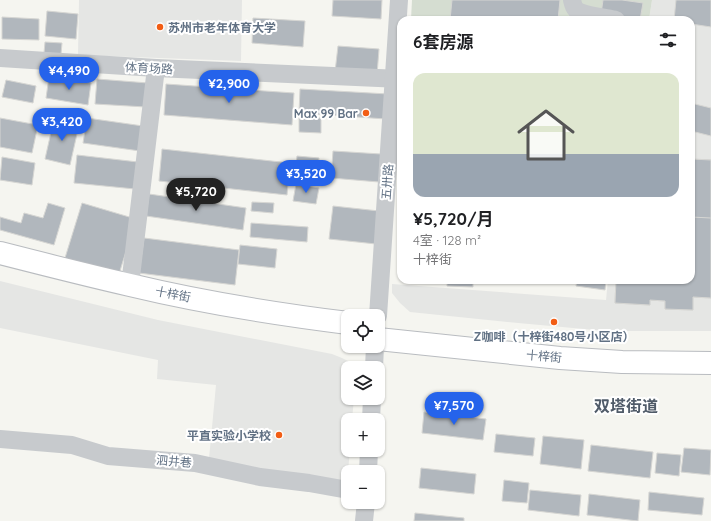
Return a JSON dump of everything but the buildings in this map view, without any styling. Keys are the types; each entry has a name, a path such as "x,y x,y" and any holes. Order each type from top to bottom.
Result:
{"main road":[{"name":"十梓街","path":"0,253 130,285 267,311 341,322"},
{"name":"十梓街","path":"0,266 122,296 271,325 341,335"},
{"name":"十梓街","path":"385,327 530,342 615,348 711,351"},
{"name":"十梓街","path":"385,340 560,358 636,362 711,363"}],"street":[{"name":"五卅路","path":"399,0 399,16"},
{"path":"572,0 577,11 599,16"},
{"name":"体育场路","path":"0,58 156,68 397,78"},
{"path":"130,285 156,68"},
{"name":"五卅路","path":"379,309 397,90"},
{"name":"泗井巷","path":"0,440 72,445 108,456 194,463 260,477 341,489"},
{"path":"364,521 365,509"}],"shaded area":[{"name":"苏州市老年体育大学","path":"79,0 242,0 241,61 78,55"},
{"path":"412,0 652,0 650,16 411,16"},
{"path":"652,0 711,0 711,331 606,331 410,312 392,293 392,284 606,300 608,284 695,284 695,16 650,16"},
{"path":"0,281 158,320 332,354 348,361 341,361 341,405 353,405 353,413 341,413 341,457 349,457 349,465 341,465 341,481 208,469 216,385 157,379 158,360 0,328"}],"place":[{"name":"苏州市老年体育大学","path":"160,27"},
{"name":"Max 99 Bar","path":"366,113"},
{"name":"Z咖啡（十梓街480号小区店）","path":"554,322"},
{"name":"平直实验小学校","path":"279,435"}],"district":[{"name":"双塔街道","path":"626,406"}]}
